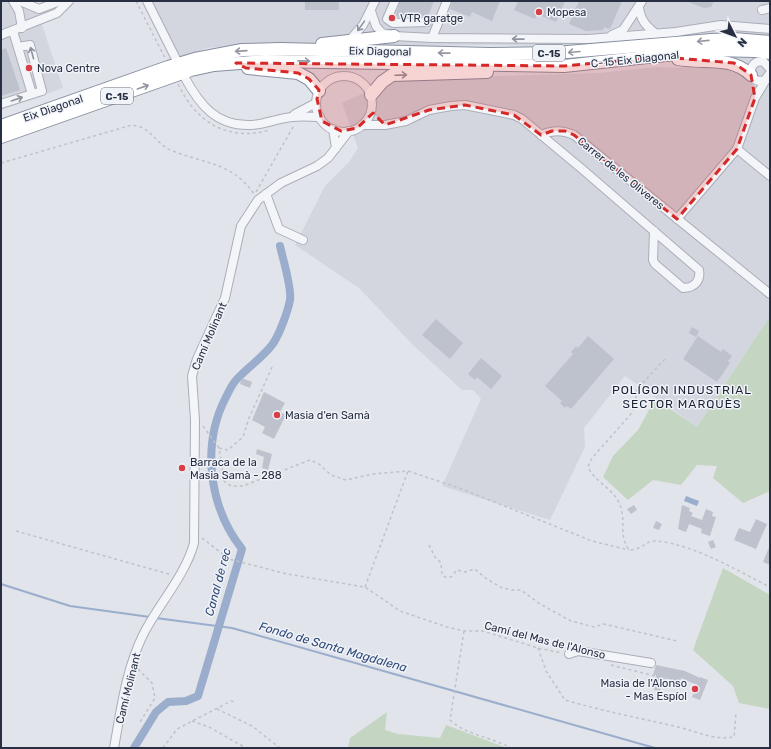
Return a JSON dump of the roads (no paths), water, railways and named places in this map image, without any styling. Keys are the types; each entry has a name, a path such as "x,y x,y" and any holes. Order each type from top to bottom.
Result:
{"highway":[{"path":"305,50 313,44 394,36"},
{"name":"Eix Diagonal","path":"1,126 195,59 242,50 490,54 555,53 734,39 770,42"},
{"name":"C-15 Eix Diagonal","path":"500,65 532,67 564,66 663,57 712,50 755,51 770,53"},
{"path":"663,57 686,61 729,62 739,65 751,75"},
{"name":"Eix Diagonal","path":"236,63 265,61 500,65"},
{"path":"236,63 246,68 298,73 309,79 319,91"},
{"name":"C-15","path":"1,138 191,70 236,63"},
{"name":"C-15","path":"371,95 382,82 392,75 525,71 532,67"}],"street":[{"path":"13,1 19,11 22,28"},
{"path":"20,1 38,9 60,1"},
{"path":"1,35 57,13 69,1"},
{"path":"147,1 177,61"},
{"path":"349,41 371,11 376,1"},
{"path":"395,1 387,20 393,23 427,22"},
{"path":"432,38 447,1"},
{"path":"608,38 623,30 640,4"},
{"path":"640,4 641,18 644,25 655,33"},
{"path":"762,10 770,8"},
{"path":"371,11 376,26 382,33 394,36 432,38 530,40 608,38 721,25 770,29"},
{"path":"13,31 32,94"},
{"path":"1,104 42,91 30,44 18,47"},
{"path":"755,98 751,75 752,65 758,62 764,62 769,74"},
{"path":"751,75 758,81 769,74"},
{"path":"677,219 737,149 755,98 769,74"},
{"path":"184,76 202,106 211,114 228,122 252,125 320,117"},
{"path":"347,76 362,82 371,95 371,112 362,125 349,131 333,129 326,124 320,117 316,103 319,91 331,79 347,76"},
{"path":"291,120 295,114 316,103"},
{"name":"Carrer de les Oliveres","path":"362,125 385,125 406,120 429,110 465,105 514,115 522,119 541,135 654,231 698,270 700,276 697,282 690,288 683,288 653,260 654,231"},
{"path":"371,112 385,125"},
{"path":"333,129 336,148"},
{"name":"Camí Molinant","path":"114,748 126,686 143,634 191,555 196,533 193,368 225,298 237,238 241,226 258,200 281,183 317,166 328,158 349,131"},
{"name":"Carrer de les Oliveres","path":"541,135 552,131 565,131 574,134 770,294"},
{"path":"737,149 770,176"},
{"path":"266,194 279,229 303,240"},
{"path":"570,654 578,651 651,663"}],"water":[{"path":"686,496 699,501 697,506 684,501"}],"waterway":[{"name":"Canal de rec","path":"134,748 156,712 168,702 186,701 198,696 242,549 222,514 216,495 212,475 211,455 213,435 218,416 232,385 272,345 285,317 289,305 290,295 289,282 280,246"},
{"name":"Fondo de Santa Magdalena","path":"1,584 70,606 150,617"},
{"name":"Fondo de Santa Magdalena","path":"156,618 232,628 655,748"}],"place":[{"name":"Mopesa","path":"539,12"},
{"name":"VTR garatge","path":"392,18"},
{"name":"Nova Centre","path":"29,68"},
{"name":"Masia d'en Samà","path":"277,415"},
{"name":"Barraca de la Masia Samà - 288","path":"182,468"},
{"name":"Masia de l'Alonso - Mas Espíol","path":"695,689"}],"district":[{"name":"POLÍGON INDUSTRIAL SECTOR MARQUÈS","path":"682,397"}]}
